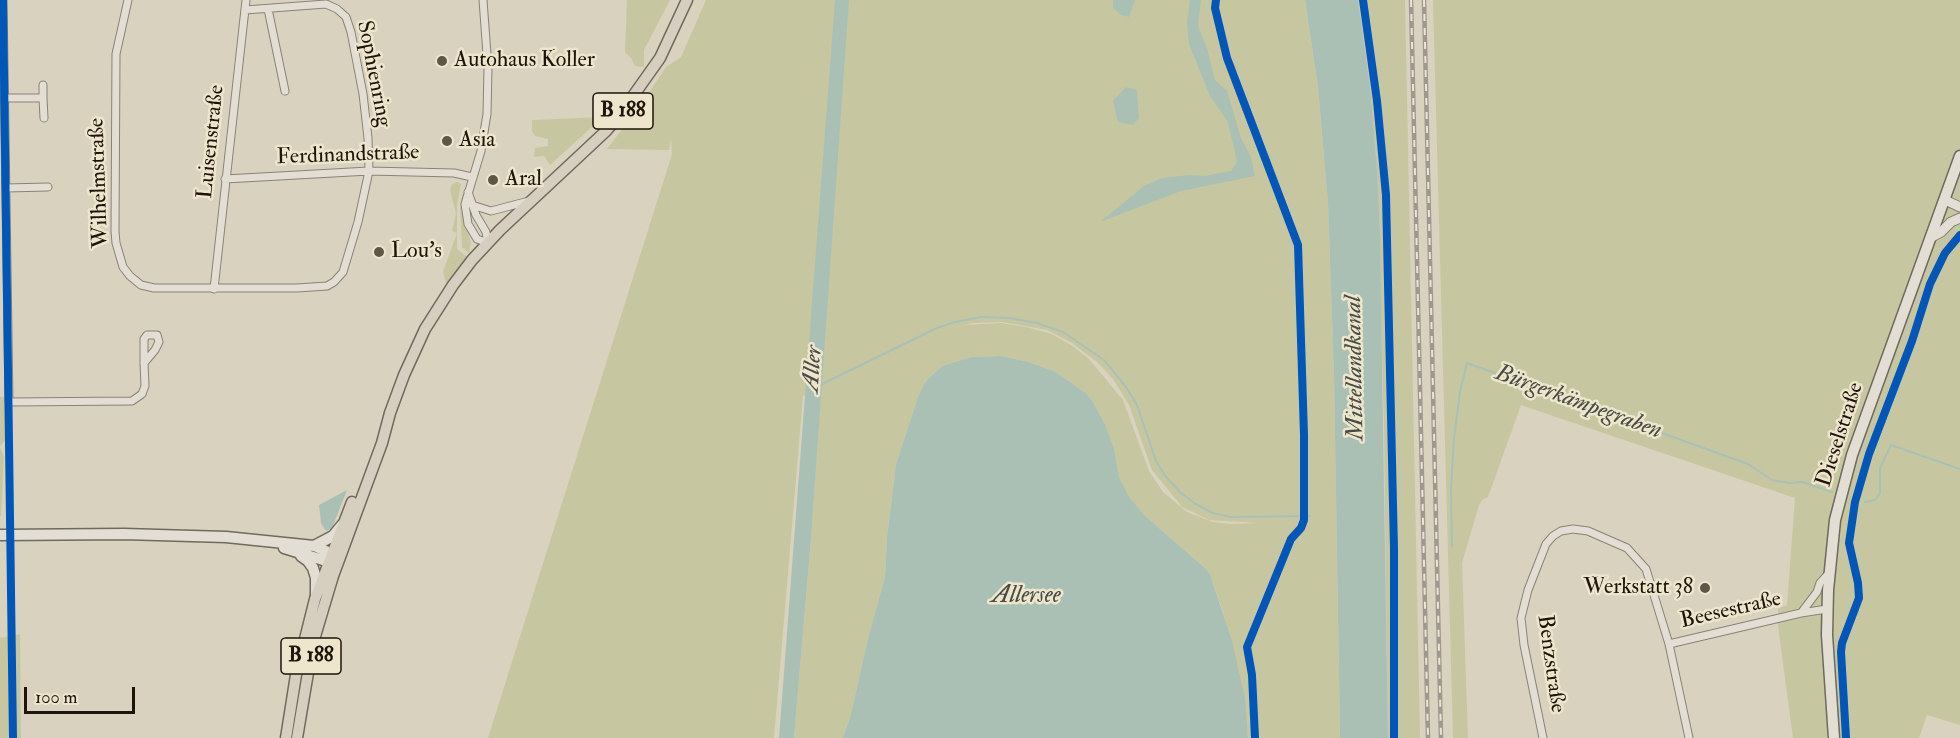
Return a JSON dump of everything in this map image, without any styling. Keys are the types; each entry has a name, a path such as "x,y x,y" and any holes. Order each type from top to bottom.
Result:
{"main road":[{"name":"B 188","path":"286,738 296,675 315,599 333,559 343,525 375,443 425,329 453,285 488,243 606,131 636,94 671,38 687,0"},
{"name":"Dieselstraße","path":"1834,738 1827,609 1835,520 1852,454 1960,156"},
{"path":"333,559 382,443 390,413"},
{"path":"314,546 333,536 343,525"},
{"path":"0,535 226,537 314,546 333,559"},
{"path":"267,542 290,550 333,559"},
{"path":"290,550 308,561 313,568 316,578 315,599"},
{"name":"B 188","path":"297,738 311,654 333,576 333,559"}],"street":[{"path":"3,0 9,402 132,401 142,394 145,386 144,363"},
{"name":"Wilhelmstraße","path":"128,0 116,54 115,231 119,255 123,267 141,285 171,290 214,289"},
{"name":"Luisenstraße","path":"214,289 246,0"},
{"path":"483,0 488,68 487,114 481,151 465,204 468,224 477,239 488,243"},
{"name":"Sophienring","path":"214,289 297,288 327,286 334,282 343,272 358,222 369,171 363,94 346,17 337,9 326,4 245,10"},
{"path":"268,9 285,91"},
{"path":"43,85 44,118"},
{"path":"6,98 43,98"},
{"name":"Ferdinandstraße","path":"225,179 369,171 454,172 472,177"},
{"path":"6,188 48,187"},
{"path":"468,192 486,232 488,243"},
{"path":"472,205 491,211 532,200"},
{"path":"1945,200 1960,207"},
{"path":"1932,237 1960,218"},
{"name":"Benzstraße","path":"1543,738 1524,645 1521,618 1540,554 1553,536 1573,529 1588,531 1627,548 1638,558 1648,573 1669,644 1689,738"},
{"name":"Beesestraße","path":"1801,613 1829,573"},
{"name":"Beesestraße","path":"1669,644 1827,609"}],"green space":[{"path":"627,0 670,0 644,50 644,67 635,66 625,52"},
{"path":"706,0 1305,0 1318,87 1328,203 1334,377 1340,738 1248,738 1242,683 1210,574 1144,515 1128,497 1119,477 1114,448 1105,424 1086,393 1054,371 1025,361 1000,356 971,357 942,366 926,381 919,394 896,464 887,537 885,577 843,738 794,738 821,389 803,396 774,738 488,738 672,154 671,139 669,150 607,149 666,67 681,57","holes":["1002,322 1047,330 1072,343 1098,363 1113,379 1129,405 1152,470 1182,507 1209,520 1259,523 1213,522 1187,512 1163,492 1149,471 1123,400 1089,359 1074,347 1052,334 1026,327 1001,323 964,325"]},
{"path":"1358,0 1405,0 1420,738 1388,738 1384,431 1377,169 1370,86"},
{"path":"1433,0 1960,0 1960,725 1927,715 1919,738 1793,738 1778,626 1778,609 1787,605 1795,498 1521,405 1488,497 1479,505 1462,563 1468,738 1453,738"},
{"path":"603,117 550,165 544,156 534,157 535,148 548,146 548,139 535,136 532,131 532,120"},
{"path":"457,182 461,184 457,205 457,233 452,231 456,214 450,190 452,184"},
{"path":"463,192 465,192 462,211 471,242 469,253 462,247 460,205"},
{"path":"457,233 457,249 467,257 446,283 443,272"},
{"path":"0,397 5,397 5,441 0,446"},
{"path":"0,447 4,457 1,516 0,516"},
{"path":"20,634 21,738 0,738 0,638"}],"water":[{"name":"Aller","path":"835,0 849,0 811,539 794,738 779,738"},
{"path":"1113,0 1135,0 1129,17 1121,15 1113,7"},
{"path":"1190,0 1201,0 1198,26 1207,48 1215,80 1227,91 1241,138 1251,157 1255,176 1181,191 1100,222 1144,186 1162,178 1205,176 1231,171 1237,162 1228,122 1210,96 1189,44 1187,22"},
{"name":"Mittellandkanal","path":"1305,0 1358,0 1370,86 1380,237 1388,738 1340,738 1334,377 1328,203 1318,87"},
{"path":"1126,87 1137,90 1139,118 1133,125 1118,122 1113,101"},
{"name":"Allersee","path":"1000,356 1025,361 1054,371 1086,393 1105,424 1114,448 1119,477 1129,497 1144,515 1210,574 1232,641 1245,697 1248,738 843,738 885,577 887,537 896,464 919,394 926,381 942,366 971,357"},
{"path":"347,490 332,528 326,531 321,523 319,505"}],"waterway":[{"name":"Bürgerkämpegraben","path":"820,385 937,328 955,322 981,317 1009,318 1037,323 1063,332 1104,360 1137,405 1156,461 1166,477 1194,503 1213,513 1231,517 1310,516"},
{"name":"Bürgerkämpegraben","path":"1452,546 1451,489 1454,438 1460,392 1467,363 1748,464 1772,480 1789,483 1802,482 1832,492"},
{"name":"Bürgerkämpegraben","path":"1865,502 1875,500 1880,493 1880,468 1891,445 1960,469"}],"railway":[{"path":"1411,0 1428,738"},
{"path":"1424,0 1441,738"}],"cycle path":[{"path":"3,0 13,738"},
{"path":"1216,0 1215,8 1227,58 1298,245 1304,435 1304,520 1301,528 1291,539 1247,647 1252,675 1255,738"},
{"path":"1363,0 1377,101 1386,195 1394,549 1394,738"},
{"path":"1846,738 1841,652 1842,643 1859,598 1849,543 1855,502 1869,454 1912,341 1930,284 1945,253 1960,235"}],"place":[{"name":"Autohaus Koller","path":"442,61"},
{"name":"Asia","path":"447,141"},
{"name":"Aral","path":"493,180"},
{"name":"Lou's","path":"379,252"},
{"name":"Werkstatt 38","path":"1705,588"}]}
